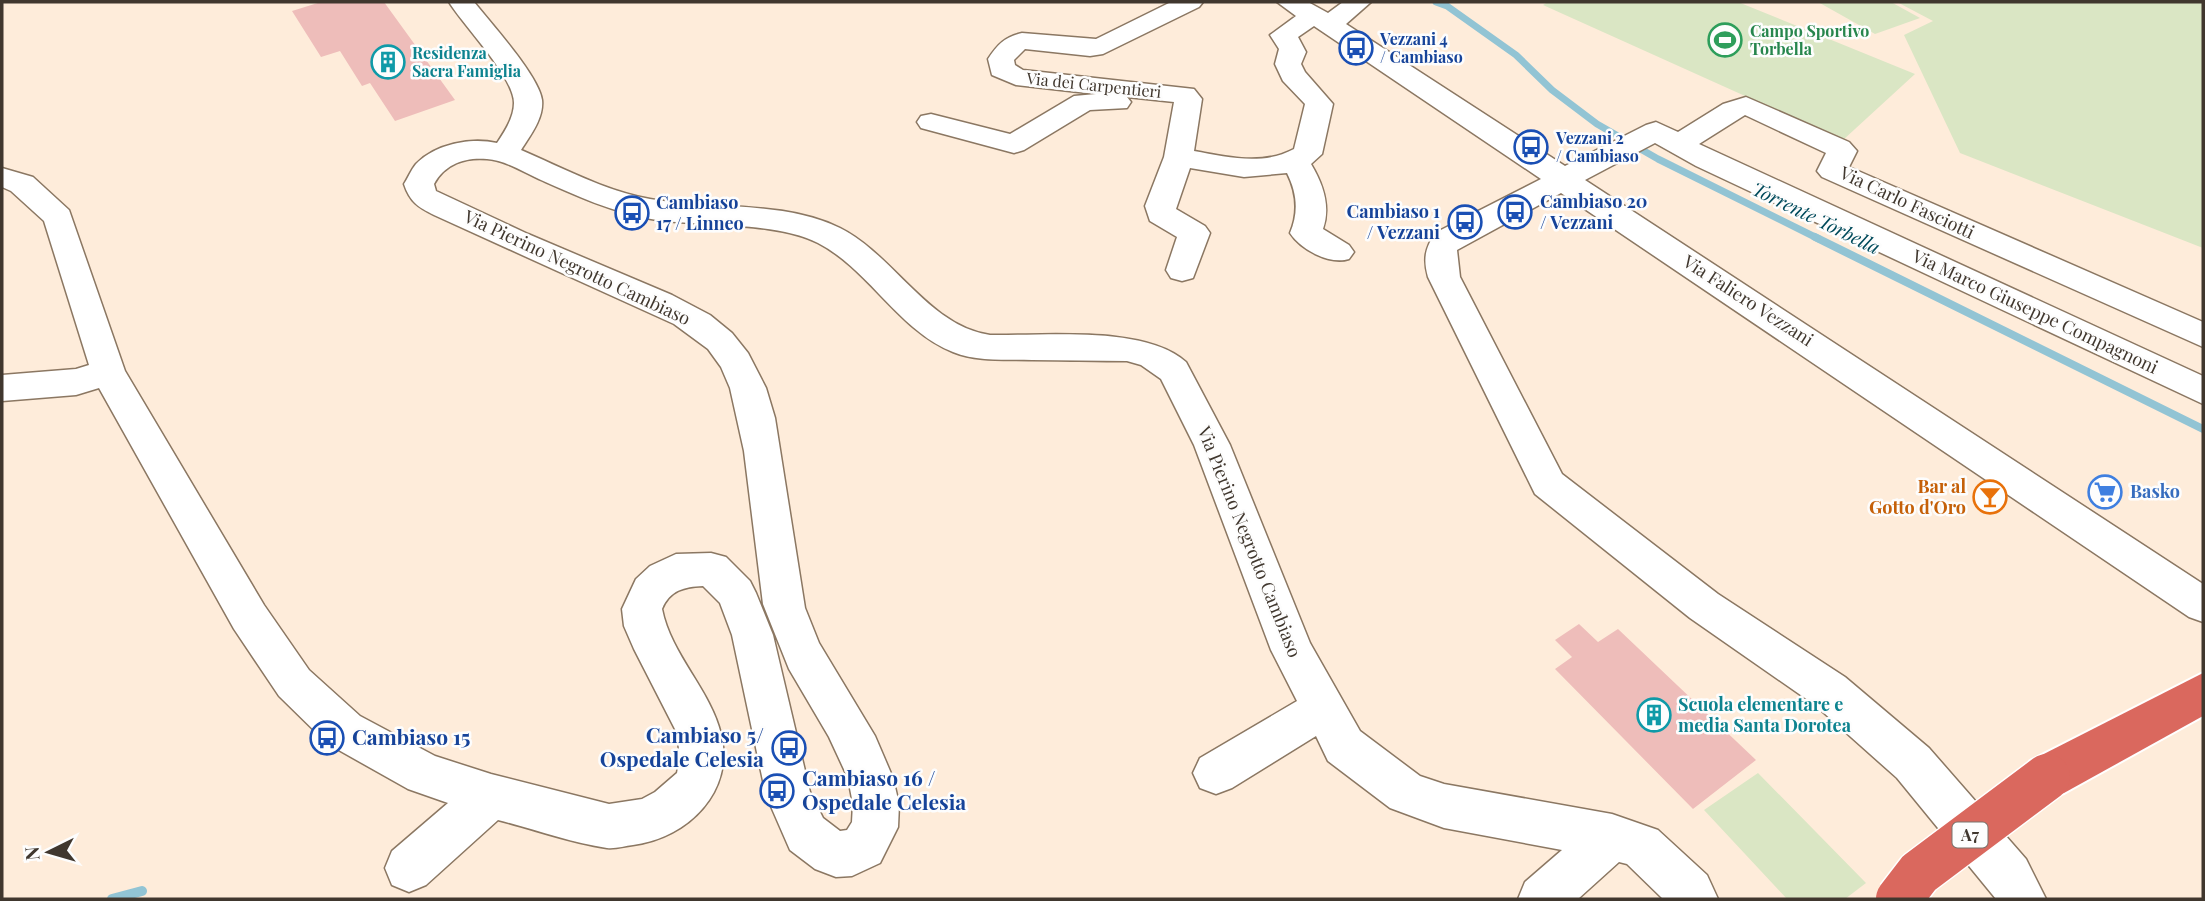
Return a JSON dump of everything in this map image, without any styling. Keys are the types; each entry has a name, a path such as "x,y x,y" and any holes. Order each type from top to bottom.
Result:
{"highway":[{"name":"A7","path":"1899,899 1919,873 2047,777 2203,693"}],"street":[{"path":"461,2 526,89 528,107 521,126 498,151"},
{"name":"Via dei Carpentieri","path":"931,122 1014,144 1084,102 1188,105 1188,99 1184,95 1016,77 1002,69 1001,59 1012,45 1023,41 1090,48 1103,46 1190,2"},
{"path":"1179,157 1246,168 1272,167 1295,162 1307,154 1319,104 1289,72 1288,64 1294,56 1294,50 1283,35 1311,14 1359,2"},
{"name":"Via Faliero Vezzani","path":"1311,14 2203,605"},
{"path":"1182,270 1194,233 1161,214 1160,206 1179,157 1188,105"},
{"name":"Via Carlo Fasciotti","path":"1678,144 1732,110 1746,106 1839,148 1842,151 1832,171 2203,335"},
{"path":"1678,144 1656,131 1446,240 1439,255 1444,277 1541,473 1559,494 1693,598 1830,691 1913,763 2009,876 2022,899"},
{"name":"Via Marco Giuseppe Compagnoni","path":"1678,144 1706,160 2203,391"},
{"name":"Via Pierino Negrotto Cambiaso","path":"2,177 22,184 58,217 108,372 249,617 294,683 344,730 424,774 491,796 596,823 621,826 635,825 660,816 684,798 699,777 702,767 699,733 688,706 650,638 642,609 656,583 678,570 701,566 724,575 738,595 762,670 782,773 796,819 810,842 827,852 848,854 859,850 873,833 877,808 868,768 803,654 783,607 771,536 761,441 742,370 719,340 684,316 423,196 419,184 423,175 437,162 458,151 498,151 602,196 651,209 760,219 810,228 830,236 856,255 931,322 963,343 990,347 1139,350 1164,361 1174,371 1212,445 1278,617 1322,709 1344,746 1406,793 1444,806 1612,836 1641,846 1690,892 1694,899"},
{"path":"1295,162 1311,192 1310,225 1291,232 1338,252"},
{"path":"1792,198 1832,171"},
{"path":"2,388 76,382 108,372"},
{"path":"1216,773 1322,709"},
{"path":"409,868 491,796"},
{"path":"1542,899 1612,836"}],"green space":[{"name":"Campo Sportivo Torbella","path":"1548,2 1738,2 1915,74 1843,140 1543,5"},
{"path":"1818,2 1891,2 1920,18 1875,34"},
{"path":"1897,2 2203,2 2203,248 1960,153 1904,35 1933,21"},
{"path":"1758,773 1866,883 1845,899 1787,899 1704,810"}],"building":[{"name":"Residenza Sacra Famiglia","path":"321,2 384,2 455,100 395,121 370,83 362,86 340,51 321,57 292,11"},
{"name":"Scuola elementare e media Santa Dorotea","path":"1579,624 1598,642 1618,629 1756,760 1693,809 1555,669 1572,657 1555,640"}],"waterway":[{"name":"Torrente Torbella","path":"1436,2 1447,6 1516,55 1552,90 1597,124 1658,159 1819,239"},
{"name":"Torrente Torbella","path":"1815,237 2203,429"},
{"path":"112,899 142,891"}],"place":[{"name":"Campo Sportivo Torbella","path":"1725,40"},
{"name":"Vezzani 4 / Cambiaso","path":"1356,48"},
{"name":"Residenza Sacra Famiglia","path":"388,62"},
{"name":"Vezzani 2 / Cambiaso","path":"1531,147"},
{"name":"Cambiaso 20 / Vezzani","path":"1515,212"},
{"name":"Cambiaso 17 / Linneo","path":"632,213"},
{"name":"Cambiaso 1 / Vezzani","path":"1465,222"},
{"name":"Basko","path":"2105,492"},
{"name":"Bar al Gotto d'Oro","path":"1990,497"},
{"name":"Scuola elementare e media Santa Dorotea","path":"1654,715"},
{"name":"Cambiaso 15","path":"327,738"},
{"name":"Cambiaso 5/ Ospedale Celesia","path":"789,748"},
{"name":"Cambiaso 16 / Ospedale Celesia","path":"777,791"}]}
